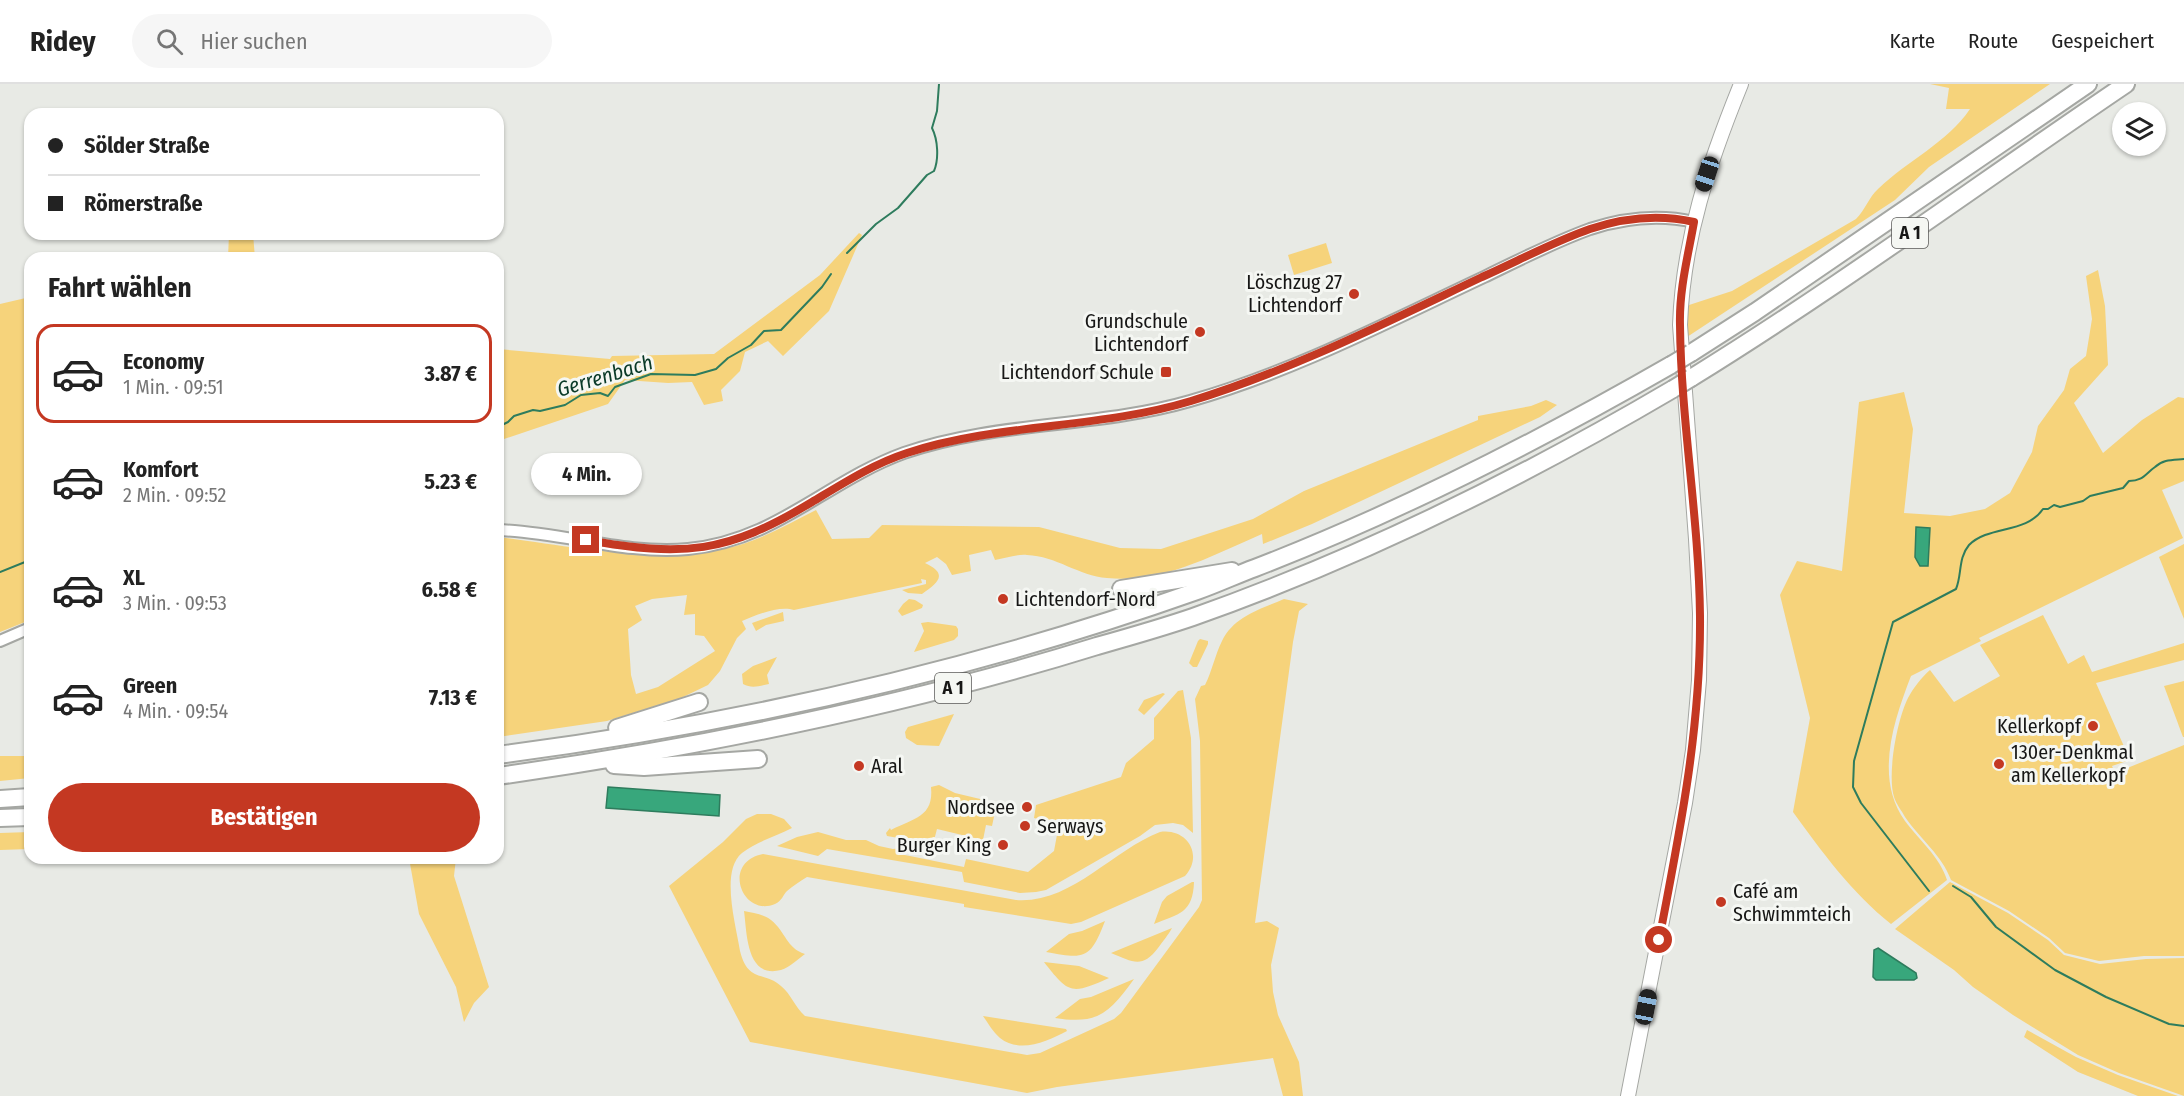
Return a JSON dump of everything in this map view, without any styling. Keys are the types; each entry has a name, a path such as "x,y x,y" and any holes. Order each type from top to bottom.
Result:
{"highway":[{"name":"A 1","path":"504,754 579,745 734,717 901,681 1111,620 1200,591 1388,514 1595,409 1691,353 2088,84"},
{"name":"A 1","path":"504,775 589,763 814,721 966,684 1043,663 1191,617 1306,573 1480,495 1592,437 1673,389 1768,330 2126,84"},
{"path":"1121,589 1254,568"},
{"path":"1229,617 1270,599 1306,573"},
{"path":"579,745 614,729 699,702"},
{"path":"589,763 644,767 758,759"},
{"path":"0,799 24,797"},
{"path":"0,819 24,817"}],"main road":[{"path":"1628,1096 1685,803 1693,750 1699,680 1700,613 1697,549 1680,325 1683,279 1694,222 1712,157 1741,84"}],"street":[{"path":"504,530 540,533 638,549 687,550 721,544 769,527 866,470 903,454 949,441 1119,417 1188,402 1245,384 1299,363 1590,229 1621,220 1644,217 1694,222"},
{"path":"0,641 24,631"}],"shaded area":[{"path":"1930,84 2050,84 1929,167 1895,200 1687,337 1686,306 1732,291 1856,219 1878,189 1939,142 1961,121 1970,109 1946,109 1949,88"},
{"path":"859,233 862,235 829,311 783,356 768,341 745,352 740,371 721,390 723,401 704,405 692,382 625,380 608,404 504,439 504,350 610,359 612,356 714,354 820,275"},
{"path":"229,240 254,240 254,252 228,252"},
{"path":"1326,243 1332,263 1294,275 1288,255"},
{"path":"2098,270 2105,306 2108,365 2074,403 2103,453 2142,420 2178,397 2184,398 2184,481 2162,490 2183,538 1979,638 1981,641 1911,676 1893,730 1890,749 1890,786 1905,821 1934,856 1947,880 1891,924 1850,885 1793,812 1810,718 1780,595 1797,561 1842,571 1859,402 1904,392 1913,429 1904,513 1950,516 1985,509 2010,493 2032,452 2038,426 2064,390 2070,369 2086,356 2092,319 2086,276"},
{"path":"24,298 24,622 0,632 0,304"},
{"path":"1546,400 1557,405 1540,417 1312,524 1263,544 1262,534 1187,566 1148,577 1127,579 1087,574 1038,556 1019,555 995,560 991,550 969,555 971,571 952,575 946,564 937,557 925,563 939,575 933,586 922,594 902,590 926,584 926,580 921,579 922,583 794,610 775,610 742,621 746,629 737,638 720,671 708,685 681,698 607,721 504,736 504,538 628,553 694,553 725,549 754,540 816,510 832,539 869,538 882,525 1039,527 1120,548 1161,549 1253,519 1304,491 1478,420 1478,416 1531,406","holes":["687,595 684,615 695,614 695,635 704,636 715,651 658,687 636,694 631,675 628,629 642,620 635,606 652,599"]},
{"path":"1916,527 1930,528 1928,566 1920,566 1915,557"},
{"path":"2184,544 2184,619 2159,557"},
{"path":"909,599 923,605 922,608 902,616 898,611"},
{"path":"1284,599 1308,604 1299,611 1293,642 1255,923 1267,921 1279,928 1271,965 1273,992 1278,1015 1299,1062 1303,1096 1283,1096 1273,1058 1027,1093 750,1042 669,886 723,842 746,819 757,814 771,814 784,819 792,828 753,846 735,861 732,872 731,899 740,951 747,968 781,986 805,1016 1027,1055 1040,1053 1114,1019 1121,1013 1202,900 1200,741 1195,699 1201,686 1205,685 1227,632 1249,614"},
{"path":"783,612 784,621 766,625 756,631 752,623"},
{"path":"2043,615 2068,664 2084,655 2092,672 2184,643 2184,660 2096,683 2130,760 2112,766 2115,773 2184,745 2184,956 2144,956 2099,961 2065,953 2049,938 2009,911 1951,880 1942,863 1905,817 1895,800 1892,787 1892,761 1897,733 1908,698 1918,683 1930,670 1954,702 2000,676 1980,645"},
{"path":"921,623 956,626 958,636 954,640 914,652 924,631"},
{"path":"1200,639 1208,641 1208,644 1197,667 1193,667 1189,663"},
{"path":"777,657 767,675 769,684 753,687 743,684 742,674 753,666"},
{"path":"2184,681 2184,737 2183,737 2164,686"},
{"path":"1183,690 1191,738 1193,833 1183,825 1173,823 1155,825 1046,890 1020,893 964,882 962,872 827,849 818,856 777,846 797,837 818,832 846,840 866,840 879,846 901,848 900,854 964,867 966,859 1028,872 1054,851 1059,824 1034,818 1036,805 1121,777 1126,763 1154,739 1154,718 1178,691"},
{"path":"1165,694 1144,715 1138,710 1144,700"},
{"path":"954,714 939,746 917,745 906,738 905,732 908,727"},
{"path":"0,756 24,756 24,779 0,781"},
{"path":"939,785 955,793 997,803 992,826 986,825 983,840 937,829 933,844 887,836 886,833 890,828 891,830 915,819 926,811 931,797 931,787"},
{"path":"608,787 720,795 719,816 606,808"},
{"path":"24,832 24,849 0,850 0,833"},
{"path":"1160,832 1178,834 1190,845 1193,860 1185,876 1081,922 1071,924 964,907 964,904 807,877 787,891 777,903 763,906 753,903 741,887 740,877 743,867 750,859 763,854 1016,900 1036,899 1055,894 1073,885 1125,851"},
{"path":"410,864 455,864 454,876 489,987 474,1003 464,1022 456,987 419,914"},
{"path":"1194,882 1191,900 1183,911 1154,924 1162,902 1167,896"},
{"path":"1950,882 2008,913 2048,940 2064,955 2100,964 2184,958 2184,1096 2119,1073 2078,1055 2013,1015 1895,929"},
{"path":"744,911 768,918 794,948 805,954 781,970 769,971 761,968 750,952"},
{"path":"1105,921 1095,943 1084,954 1070,956 1046,952 1069,934"},
{"path":"1172,928 1147,959 1131,961 1111,953"},
{"path":"1878,948 1916,973 1917,978 1914,980 1876,980 1873,977 1874,950"},
{"path":"1044,962 1079,966 1109,978 1086,987 1072,988 1059,980"},
{"path":"1134,979 1118,1000 1102,1014 1083,1020 1055,1018 1080,999 1091,997"},
{"path":"983,1016 1067,1031 1043,1042 1016,1045 1000,1038"},
{"path":"2027,1030 2076,1057 2118,1075 2178,1096 2138,1096 2078,1072 2024,1037"}],"waterway":[{"name":"Gerrenbach","path":"847,253 876,224 898,208 927,175 934,171 937,150 932,128 937,111 939,84"},
{"name":"Gerrenbach","path":"504,424 514,416 533,410 540,411 565,405 581,395 600,393 608,396 615,387 651,374 695,375 716,369 728,358 751,345 764,331 781,330 822,287 831,274"},
{"path":"1929,891 1861,803 1853,787 1854,761 1893,622 1956,589 1963,555 1969,545 1977,539 2027,522 2043,509 2054,505 2060,507 2083,501 2090,496 2123,488 2129,481 2141,478 2158,464 2168,460 2184,459"},
{"name":"Gerrenbach","path":"0,572 24,562"},
{"path":"1953,886 1971,897 1996,927 2055,970 2106,997 2169,1024 2184,1026"}],"place":[{"name":"Löschzug 27 Lichtendorf","path":"1354,294"},
{"name":"Grundschule Lichtendorf","path":"1200,332"},
{"name":"Lichtendorf Schule","path":"1166,372"},
{"name":"Lichtendorf-Nord","path":"1003,599"},
{"name":"Kellerkopf","path":"2093,726"},
{"name":"130er-Denkmal am Kellerkopf","path":"1999,764"},
{"name":"Aral","path":"859,766"},
{"name":"Nordsee","path":"1027,807"},
{"name":"Serways","path":"1025,826"},
{"name":"Burger King","path":"1003,845"},
{"name":"Café am Schwimmteich","path":"1721,902"}],"route":[{"path":"586,540 638,549 669,550 709,547 731,541 769,527 866,470 903,454 949,441 1119,417 1188,402 1245,384 1299,363 1514,262 1601,225 1644,217 1684,219 1694,222 1683,279 1680,325 1700,613 1699,680 1693,750 1685,803 1659,940"}]}
